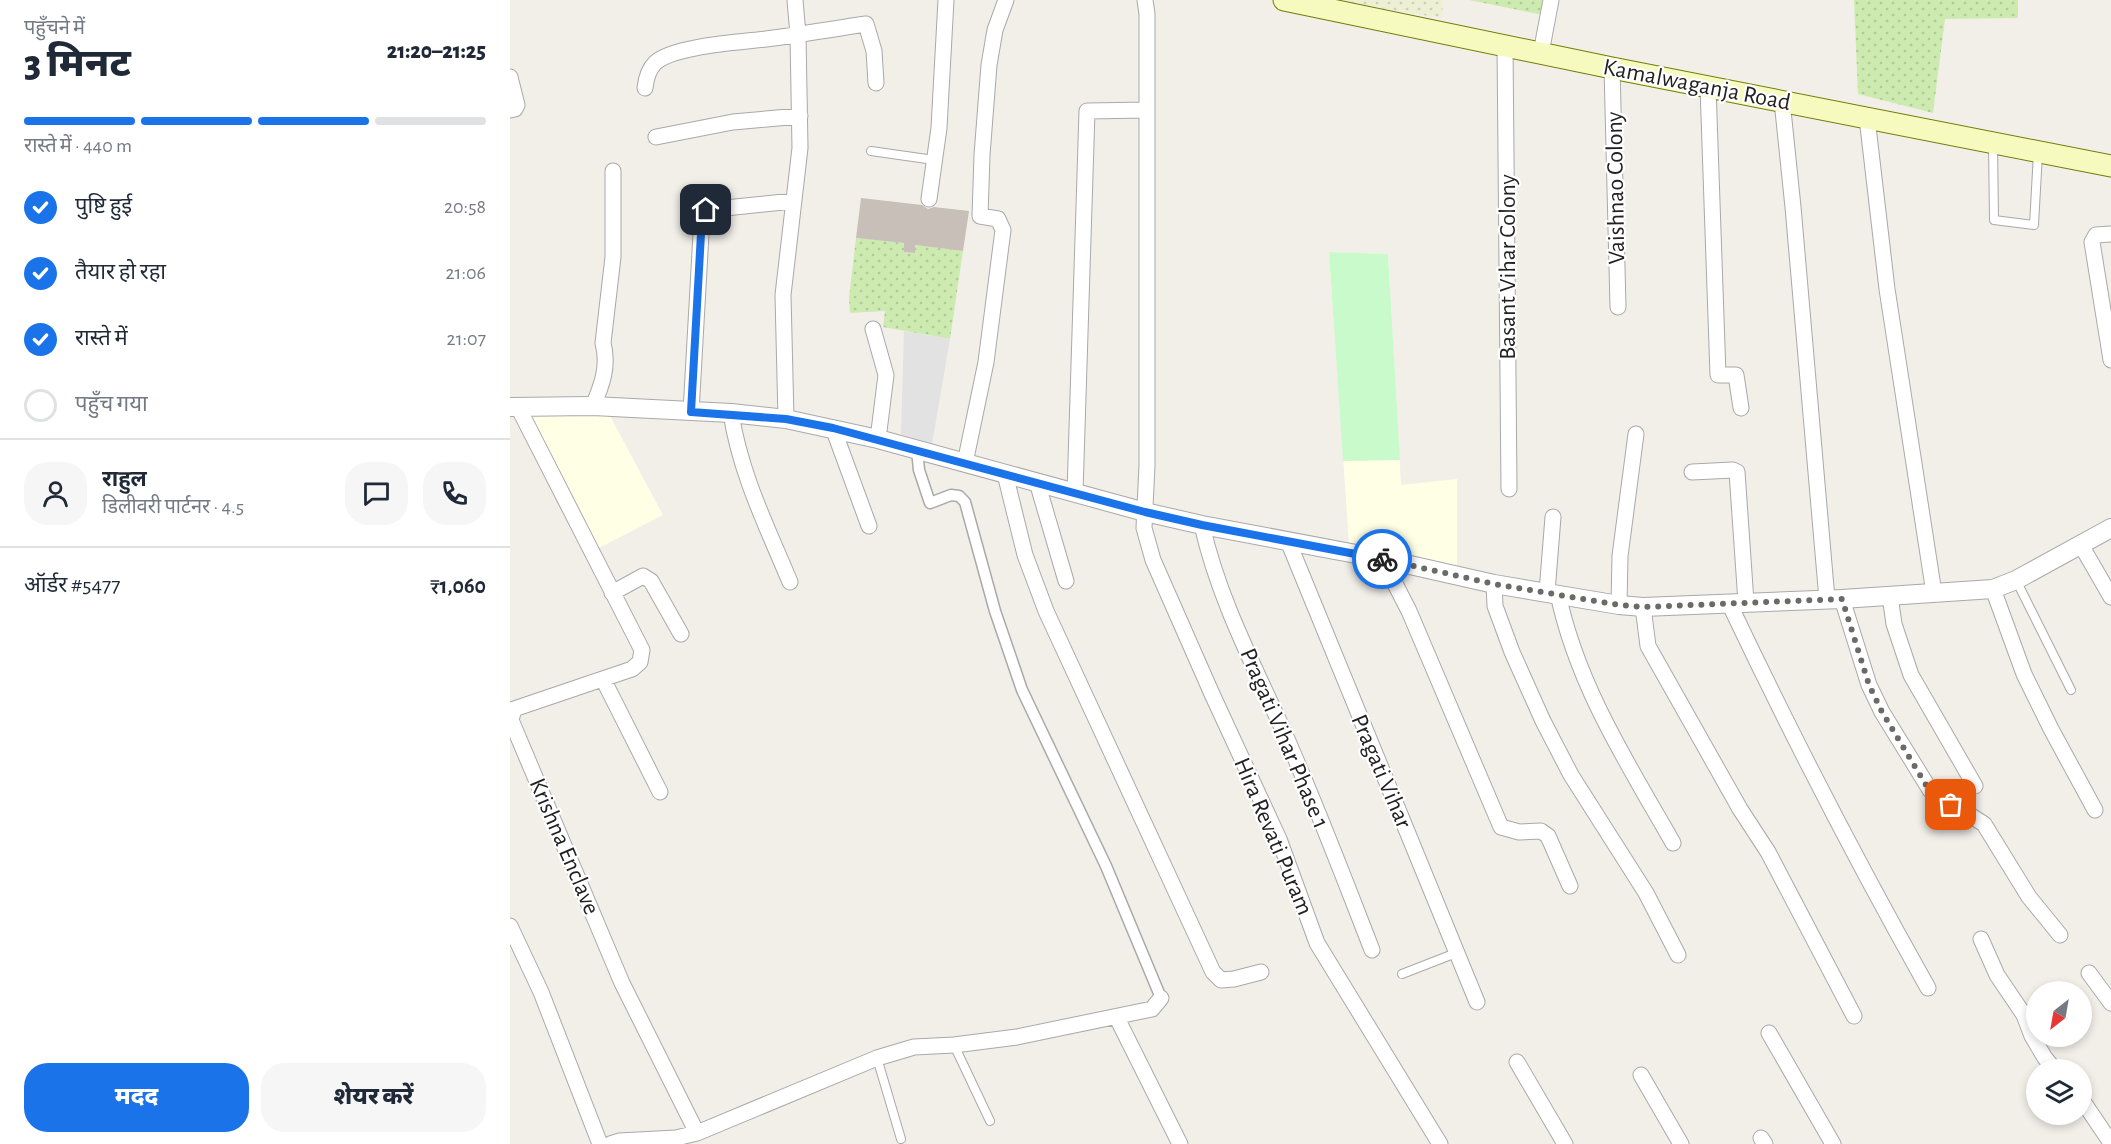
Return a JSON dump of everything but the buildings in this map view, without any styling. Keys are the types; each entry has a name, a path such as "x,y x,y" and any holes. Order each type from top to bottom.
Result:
{"main road":[{"name":"Kamalwaganja Road","path":"1284,0 1612,68 2111,166"}],"street":[{"path":"786,419 783,308 800,148 798,35 795,0"},
{"path":"929,199 939,128 946,0"},
{"path":"965,463 986,362 1002,230 998,219 980,216 989,65 994,30 1006,0"},
{"name":"Hira Revati Puram","path":"1145,0 1147,14 1148,262 1147,465 1144,528 1153,560 1279,839 1317,943 1440,1144"},
{"path":"1541,53 1551,0"},
{"path":"645,88 648,73 655,62 665,56 729,42 798,35 866,24 874,51 876,82"},
{"name":"Basant Vihar Colony","path":"1505,45 1509,489"},
{"name":"Vaishnao Colony","path":"1612,68 1618,307"},
{"path":"510,77 517,105 515,109 510,110"},
{"path":"1708,87 1718,375 1736,375 1741,408"},
{"path":"1782,101 1834,599 1882,712 1929,790 1984,824 2029,897 2060,935"},
{"path":"1075,492 1087,111 1147,110"},
{"path":"656,136 733,122 800,116"},
{"path":"1867,118 1887,289 1915,483 1934,592"},
{"path":"593,406 605,373 606,355 603,343 613,257 613,171"},
{"path":"691,412 702,216 706,210 793,201"},
{"path":"2111,234 2096,235 2092,242 2111,360"},
{"path":"873,329 886,375 878,439"},
{"path":"514,407 593,406 731,413 786,419 878,439 1145,512 1202,525 1388,560 1494,584 1643,607 1834,599 1993,589 2016,580 2111,528"},
{"name":"Krishna Enclave","path":"514,407 642,650 640,662 632,669 514,710 511,720 622,983 697,1133"},
{"path":"731,413 734,436 746,476 790,582"},
{"path":"833,428 869,526"},
{"path":"1619,605 1620,556 1636,434"},
{"path":"610,1144 619,1141 676,1138 697,1133 877,1058 914,1047 954,1045 1017,1037 1117,1018 1152,1009 1161,998 1106,866 1022,690 995,611 965,502 959,496 951,495 930,503 919,470 917,450"},
{"path":"1692,472 1734,470 1737,472 1737,603 1826,801 1928,988"},
{"path":"1005,474 1025,555 1046,611 1213,972 1221,980 1261,972"},
{"path":"1037,482 1066,581"},
{"path":"1553,517 1553,593 1590,692 1674,843"},
{"name":"Pragati Vihar Phase 1","path":"1202,525 1208,551 1227,601 1321,819 1372,950"},
{"name":"Pragati Vihar","path":"1288,541 1477,1002"},
{"path":"2081,545 2111,597"},
{"path":"1388,560 1389,572 1409,612 1501,827 1511,831 1545,833 1570,886"},
{"path":"612,592 643,576 651,581 681,634"},
{"path":"1494,584 1495,606 1512,652 1543,721 1571,776 1646,893 1678,955"},
{"path":"1993,589 2024,674 2051,729 2096,810"},
{"path":"1890,596 1894,624 1911,675 1975,786"},
{"path":"1643,607 1648,646 1740,809 1768,852 1854,1016"},
{"path":"603,679 660,792"},
{"path":"510,926 541,992 600,1144"},
{"path":"1981,939 1997,975 2024,1015 2032,1036 2046,1059"},
{"path":"2089,973 2111,1003"},
{"path":"1117,1018 1180,1144"},
{"path":"1769,1034 1833,1144"},
{"path":"1517,1062 1564,1144"},
{"path":"1641,1075 1681,1144"},
{"path":"2092,1115 2111,1143"}],"lane":[{"path":"1993,143 1994,220 2034,225 2038,152"},
{"path":"871,151 934,160"},
{"path":"2016,580 2071,690"},
{"path":"1402,974 1456,952"},
{"path":"954,1045 990,1121"},
{"path":"877,1058 901,1139"}],"shaded area":[{"path":"1343,0 1443,0 1442,18 1343,2"},
{"path":"1329,252 1388,254 1401,485 1457,479 1457,567 1349,544"},
{"path":"904,331 950,339 932,444 901,434"},
{"path":"609,414 663,515 593,551 529,416"}],"green space":[{"path":"1469,0 1545,0 1543,15"},
{"path":"1854,0 2018,0 2018,18 1945,19 1933,113 1858,94"},
{"path":"856,238 905,243 904,252 914,253 915,245 963,251 950,339 883,327 885,311 850,313 849,298"},
{"path":"1329,252 1388,254 1400,460 1343,461"}],"way so far":[{"path":"1382,559 1494,584 1619,605 1643,607 1842,599 1869,685 1882,712 1929,790 1951,805"}],"route":[{"path":"706,210 702,216 691,412 731,413 786,419 833,428 1145,512 1382,559"}]}
